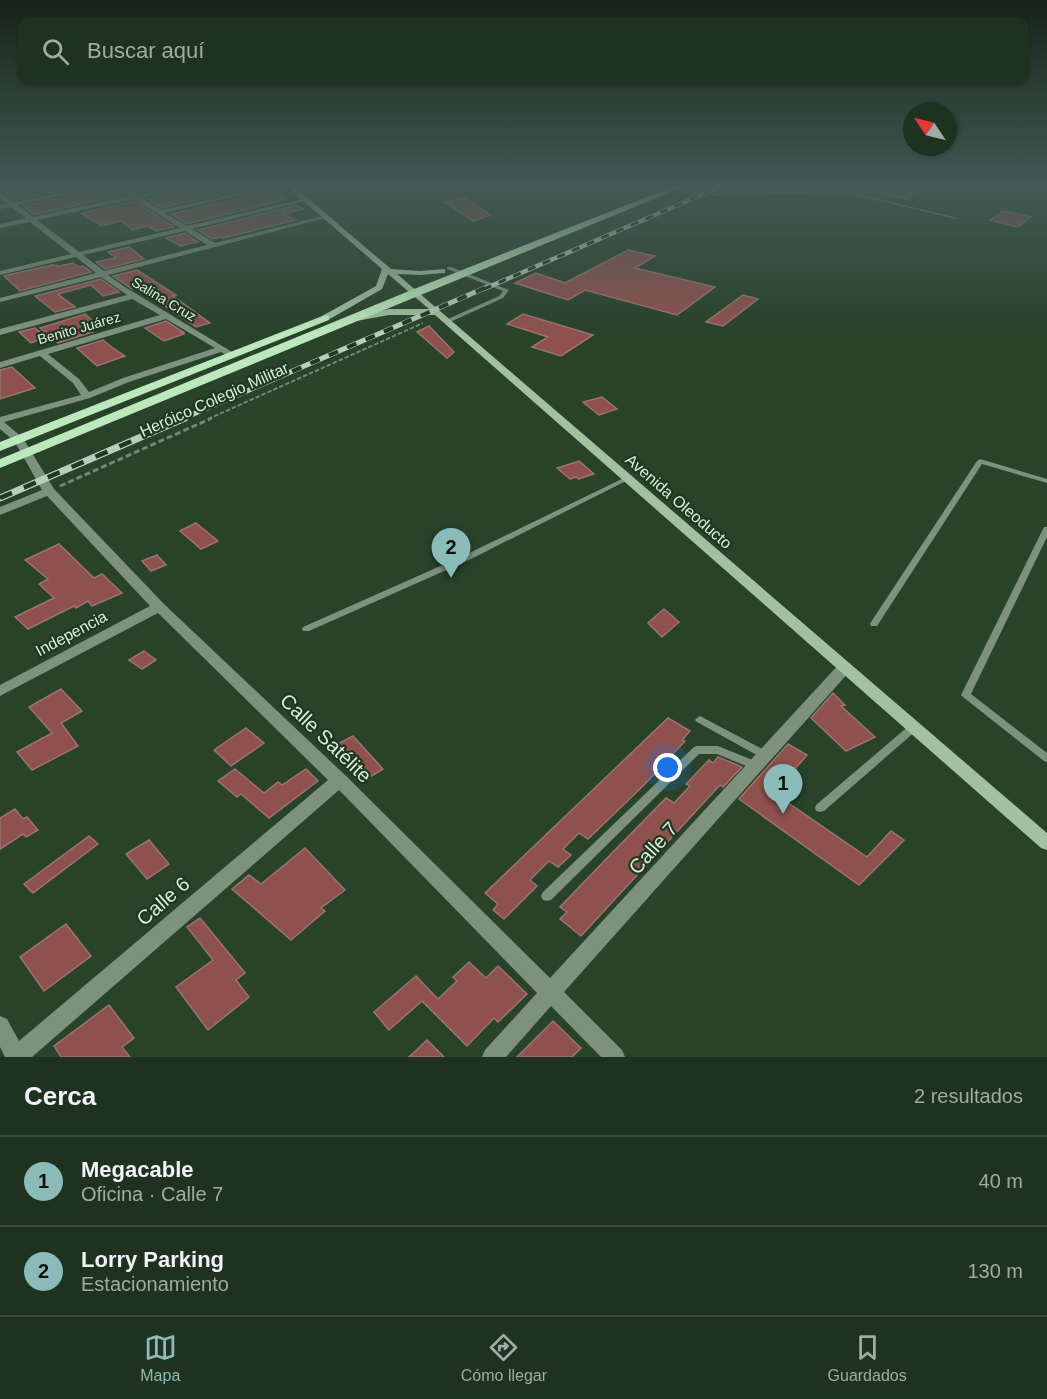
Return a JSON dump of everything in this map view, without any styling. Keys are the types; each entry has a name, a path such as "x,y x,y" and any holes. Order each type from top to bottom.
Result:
{"main road":[{"name":"Avenida Oleoducto","path":"345,234 443,316 1047,843"},
{"path":"9,433 289,344 338,324 446,269 535,234"},
{"path":"0,447 9,433 227,352 276,338 325,318 463,273 560,234"},
{"path":"325,318 379,287 387,270 420,273 446,269"},
{"path":"338,324 388,312 443,316"},
{"path":"276,338 289,344"},
{"path":"0,464 9,433"}],"street":[{"name":"Salina Cruz","path":"50,234 133,296 227,352"},
{"path":"0,273 161,234"},
{"path":"196,234 214,246"},
{"path":"0,300 261,234"},
{"path":"0,332 133,296"},
{"name":"Benito Juárez","path":"0,365 166,316"},
{"path":"9,433 87,396 126,381 227,352"},
{"path":"42,353 76,381 87,396"},
{"name":"Calle Satélite","path":"9,433 49,490 159,607 339,780 615,1057"},
{"path":"0,511 49,490"},
{"name":"Indepencia","path":"0,691 159,607"},
{"name":"Calle 7","path":"492,1057 845,667"},
{"name":"Calle 6","path":"16,1057 339,780"},
{"path":"0,1026 16,1057"}],"lane":[{"path":"443,316 501,297 506,290 463,273 446,269"},
{"path":"874,624 980,461 1047,481"},
{"path":"306,629 466,558 628,478"},
{"path":"1047,529 966,695 1047,758"},
{"path":"700,720 760,760"},
{"path":"820,808 914,727"},
{"path":"547,896 697,750 718,750 760,760"}],"path":[{"name":"Heróico Colegio Militar","path":"49,490 443,316"}],"building":[{"path":"187,234 198,242 180,246 166,238"},
{"path":"205,234 239,234 224,238 212,239"},
{"path":"129,247 144,259 105,269 96,262 116,258 108,252"},
{"path":"628,250 655,256 635,268 715,287 677,315 585,290 568,300 515,283 536,273 565,283"},
{"path":"73,263 91,272 20,291 4,276 52,265"},
{"path":"137,270 176,295 173,296 210,323 196,327 137,287 132,289 113,276"},
{"path":"101,279 119,292 103,296 91,285 58,294 75,307 55,312 35,296"},
{"path":"743,295 758,299 723,326 706,322"},
{"path":"85,314 93,321 82,324 93,332 58,343 40,328"},
{"path":"523,314 593,335 561,356 532,347 548,337 507,324"},
{"path":"166,321 184,334 164,341 145,328"},
{"path":"429,326 454,352 447,358 417,332"},
{"path":"35,328 46,337 31,343 19,332"},
{"path":"103,340 125,356 97,366 77,348"},
{"path":"12,367 35,388 0,399 0,370"},
{"path":"602,397 617,409 599,415 583,402"},
{"path":"579,461 594,474 579,479 576,477 570,479 557,468"},
{"path":"196,523 218,541 201,549 180,531"},
{"path":"59,544 94,578 102,574 122,593 92,606 88,601 76,608 74,606 28,629 15,617 54,598 39,584 48,579 25,560"},
{"path":"157,555 166,565 151,571 142,561"},
{"path":"664,609 679,622 662,637 648,623"},
{"path":"144,651 156,660 142,669 129,660"},
{"path":"61,689 82,711 61,723 78,746 32,770 17,752 52,733 29,707"},
{"path":"833,693 845,705 841,706 875,737 846,751 811,718"},
{"path":"668,718 690,731 682,740 685,741 645,784 588,839 579,833 563,849 571,855 558,867 549,861 530,880 537,886 504,919 493,910 498,904 485,893"},
{"path":"246,728 264,743 231,766 214,750"},
{"path":"353,736 383,769 365,780 334,746"},
{"path":"788,744 807,755 774,793 867,857 891,831 904,840 859,885 739,799"},
{"path":"718,757 742,767 723,787 720,785 581,936 560,919 567,912 560,907 611,854 666,798 674,803 690,786 686,784 709,760 713,763"},
{"path":"235,769 264,793 278,782 282,785 306,769 318,781 269,818 241,794 237,797 218,781"},
{"path":"15,809 23,819 27,817 38,830 26,837 23,834 0,849 0,818"},
{"path":"89,836 98,844 33,893 24,884"},
{"path":"149,840 169,864 147,879 126,854"},
{"path":"305,848 345,890 321,908 325,911 291,940 232,889 249,875 261,884"},
{"path":"200,918 245,973 236,980 249,997 208,1030 176,987 213,960 187,927"},
{"path":"66,924 91,956 44,991 20,957"},
{"path":"469,962 486,978 498,966 527,994 498,1022 494,1018 467,1046 422,1001 389,1030 374,1012 416,976 438,999 457,981 453,977"},
{"path":"109,1005 134,1038 122,1047 130,1057 61,1057 54,1046"},
{"path":"553,1021 581,1048 572,1057 517,1057"},
{"path":"427,1040 444,1057 409,1057"}],"railway":[{"path":"484,289 610,234"},
{"path":"182,419 487,287"},
{"path":"0,498 185,418"}],"place":[{"name":"Lorry Parking","path":"451,578"},
{"name":"Megacable","path":"783,814"}]}
